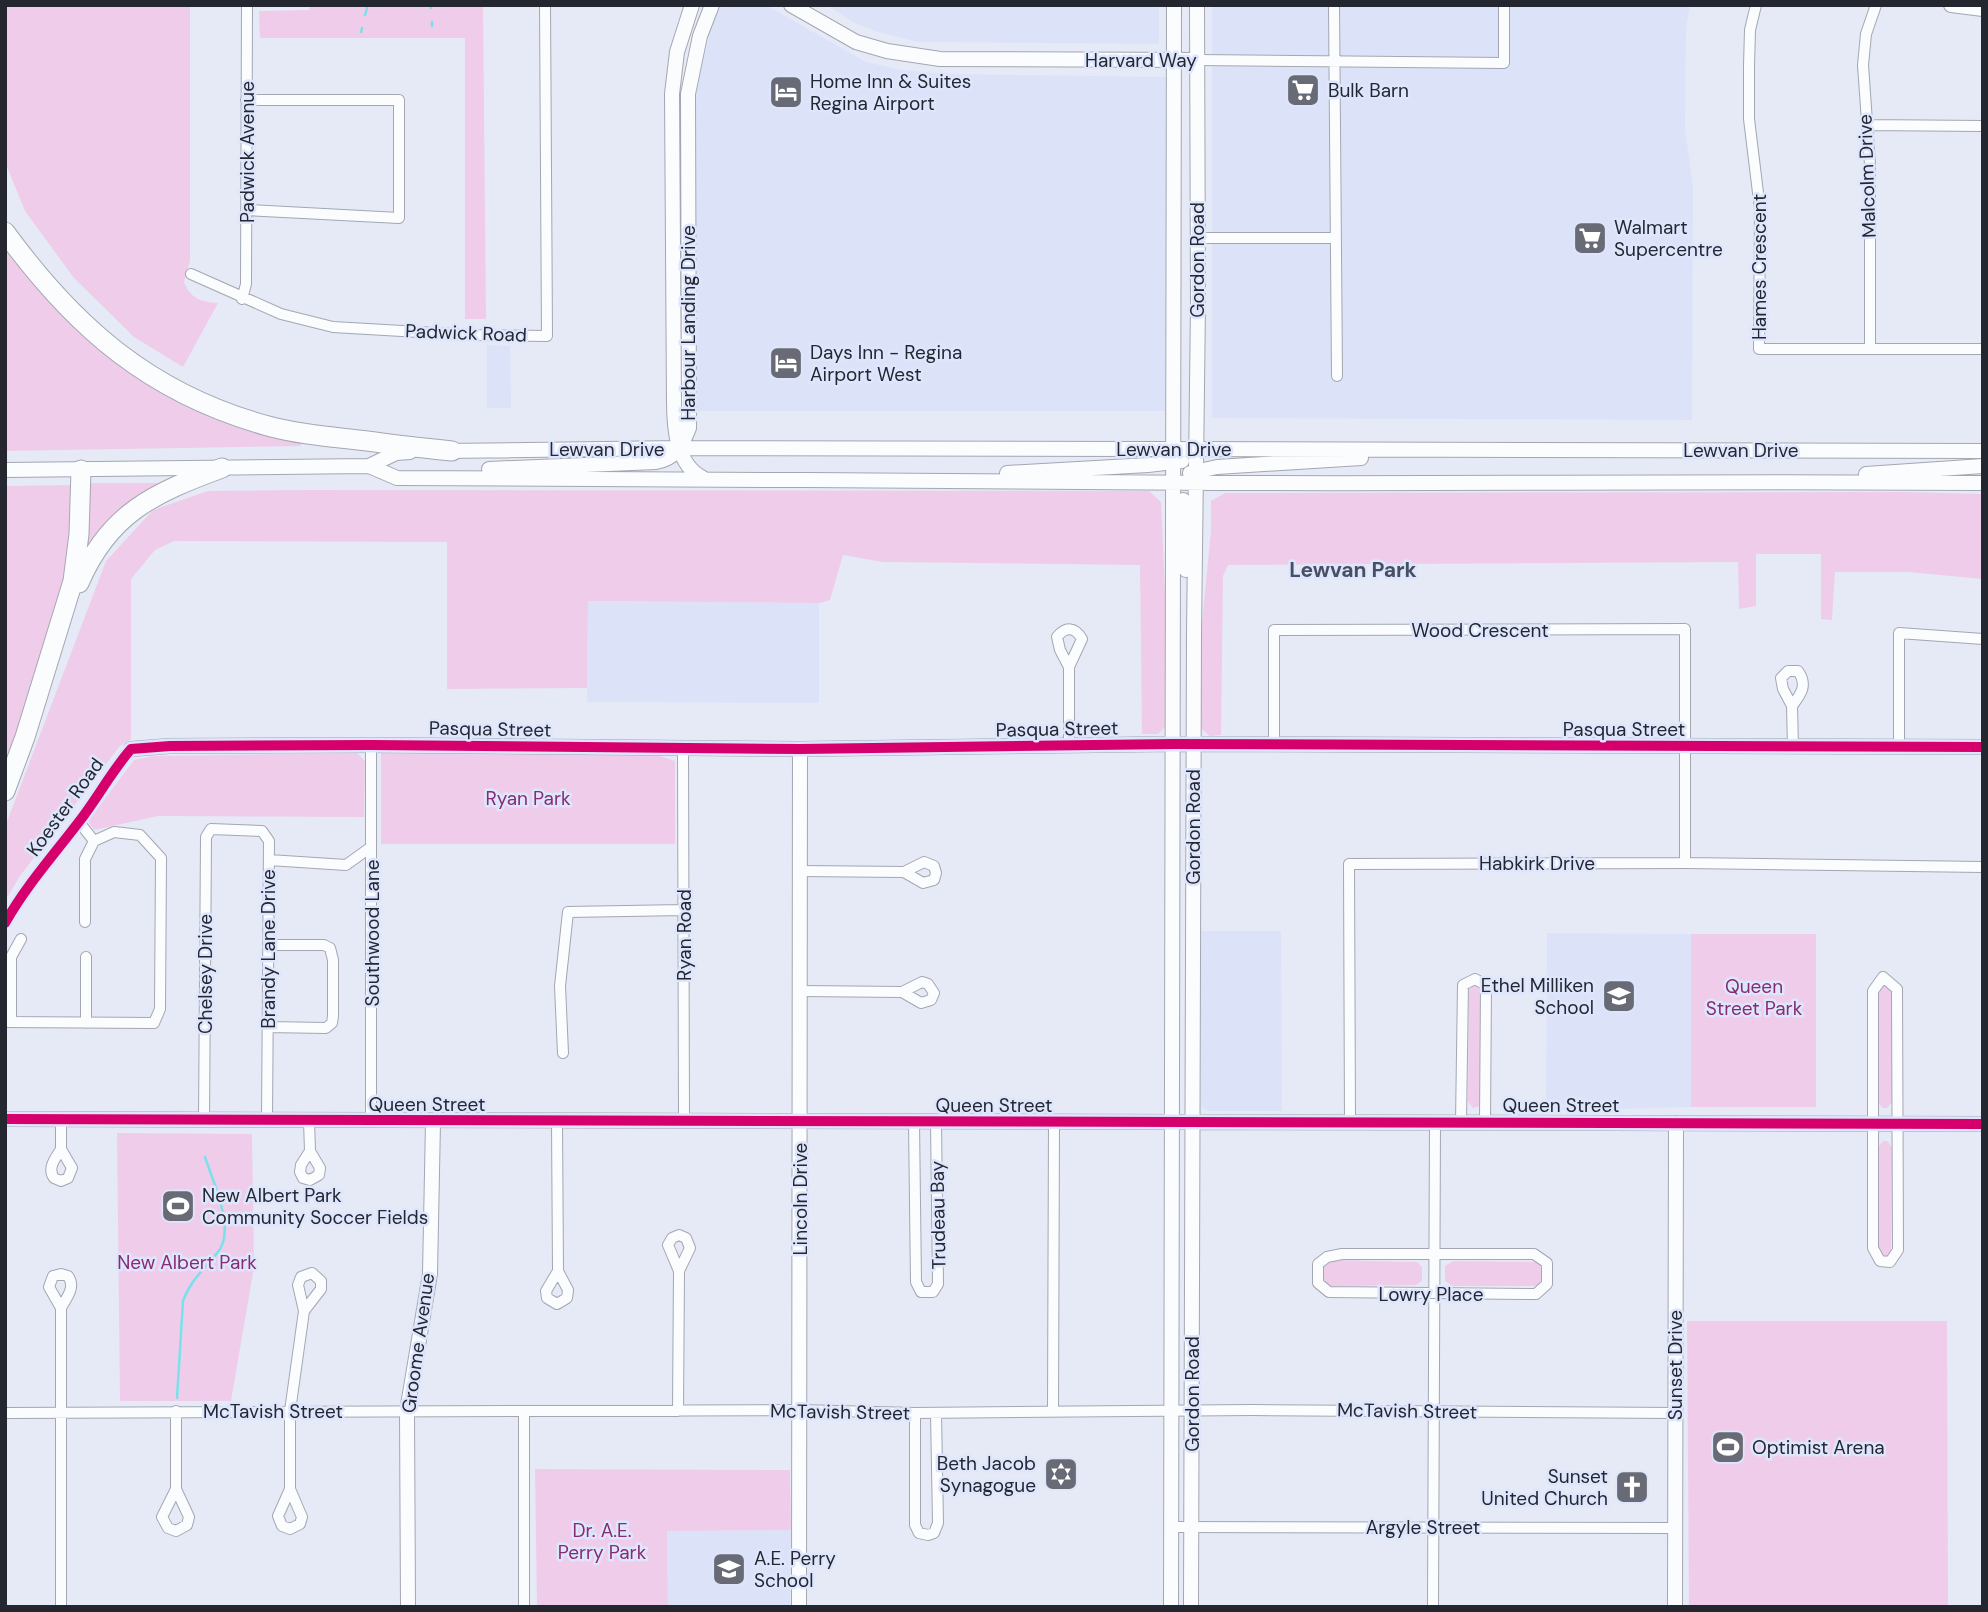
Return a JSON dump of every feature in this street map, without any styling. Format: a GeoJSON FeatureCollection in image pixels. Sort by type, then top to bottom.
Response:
{"type":"FeatureCollection","features":[{"type":"Feature","properties":{"kind":"highway"},"geometry":{"type":"LineString","coordinates":[[5,232],[49,288],[95,335],[148,374],[190,397],[237,417],[298,433],[452,451]]}},
{"type":"Feature","properties":{"kind":"highway"},"geometry":{"type":"LineString","coordinates":[[37,692],[80,581],[94,552],[108,533],[130,512],[160,494],[222,468]]}},
{"type":"Feature","properties":{"kind":"highway"},"geometry":{"type":"LineString","coordinates":[[5,791],[25,737],[73,581],[79,534],[81,470]]}},
{"type":"Feature","properties":{"kind":"main road","name":"Harbour Landing Drive"},"geometry":{"type":"LineString","coordinates":[[681,448],[674,429],[672,107],[677,52],[692,5]]}},
{"type":"Feature","properties":{"kind":"main road","name":"Harbour Landing Drive"},"geometry":{"type":"LineString","coordinates":[[681,448],[688,428],[688,94],[700,36],[712,5]]}},
{"type":"Feature","properties":{"kind":"main road","name":"Harvard Way"},"geometry":{"type":"LineString","coordinates":[[791,5],[856,43],[912,55],[950,59],[1197,60]]}},
{"type":"Feature","properties":{"kind":"main road","name":"Gordon Road"},"geometry":{"type":"LineString","coordinates":[[1174,5],[1176,458],[1186,479],[1194,633],[1191,1607]]}},
{"type":"Feature","properties":{"kind":"main road","name":"Gordon Road"},"geometry":{"type":"LineString","coordinates":[[1171,1607],[1173,744],[1186,479],[1196,449],[1197,5]]}},
{"type":"Feature","properties":{"kind":"main road"},"geometry":{"type":"LineString","coordinates":[[1951,5],[1983,9]]}},
{"type":"Feature","properties":{"kind":"main road"},"geometry":{"type":"LineString","coordinates":[[688,407],[694,436],[704,443],[786,449]]}},
{"type":"Feature","properties":{"kind":"main road","name":"Lewvan Drive"},"geometry":{"type":"LineString","coordinates":[[369,466],[396,453],[681,448],[1176,458]]}},
{"type":"Feature","properties":{"kind":"main road"},"geometry":{"type":"LineString","coordinates":[[397,478],[462,471],[656,462],[667,460],[681,448],[684,459],[694,473],[704,478]]}},
{"type":"Feature","properties":{"kind":"main road","name":"Lewvan Drive"},"geometry":{"type":"LineString","coordinates":[[1196,449],[1983,451]]}},
{"type":"Feature","properties":{"kind":"main road"},"geometry":{"type":"LineString","coordinates":[[862,482],[1194,457],[1196,449]]}},
{"type":"Feature","properties":{"kind":"main road"},"geometry":{"type":"LineString","coordinates":[[1186,479],[1217,467],[1492,450]]}},
{"type":"Feature","properties":{"kind":"main road","name":"Lewvan Drive"},"geometry":{"type":"LineString","coordinates":[[5,470],[369,466],[397,478],[704,478],[862,482],[1186,479],[1983,484]]}},
{"type":"Feature","properties":{"kind":"main road"},"geometry":{"type":"LineString","coordinates":[[1753,484],[1983,466]]}},
{"type":"Feature","properties":{"kind":"main road","name":"Pasqua Street"},"geometry":{"type":"LineString","coordinates":[[131,749],[170,746],[371,745],[800,748],[1173,744],[1983,747]]}},
{"type":"Feature","properties":{"kind":"main road","name":"Lincoln Drive"},"geometry":{"type":"LineString","coordinates":[[799,1607],[800,748]]}},
{"type":"Feature","properties":{"kind":"main road","name":"Queen Street"},"geometry":{"type":"LineString","coordinates":[[5,1119],[1983,1124]]}},
{"type":"Feature","properties":{"kind":"main road","name":"Groome Avenue"},"geometry":{"type":"LineString","coordinates":[[408,1607],[407,1411],[430,1274],[433,1122]]}},
{"type":"Feature","properties":{"kind":"main road","name":"Sunset Drive"},"geometry":{"type":"LineString","coordinates":[[1675,1607],[1676,1123]]}},
{"type":"Feature","properties":{"kind":"street","name":"Padwick Avenue"},"geometry":{"type":"LineString","coordinates":[[242,299],[246,284],[247,5]]}},
{"type":"Feature","properties":{"kind":"street","name":"Padwick Road"},"geometry":{"type":"LineString","coordinates":[[191,274],[242,299],[281,314],[333,327],[547,336],[545,5]]}},
{"type":"Feature","properties":{"kind":"street"},"geometry":{"type":"LineString","coordinates":[[1335,5],[1336,376]]}},
{"type":"Feature","properties":{"kind":"street","name":"Harvard Way"},"geometry":{"type":"LineString","coordinates":[[1197,60],[1504,62],[1504,5]]}},
{"type":"Feature","properties":{"kind":"street","name":"Hames Crescent"},"geometry":{"type":"LineString","coordinates":[[1756,5],[1750,30],[1749,119],[1760,209],[1759,349],[1983,349]]}},
{"type":"Feature","properties":{"kind":"street","name":"Malcolm Drive"},"geometry":{"type":"LineString","coordinates":[[1870,349],[1870,165],[1864,55],[1866,34],[1876,5]]}},
{"type":"Feature","properties":{"kind":"street"},"geometry":{"type":"LineString","coordinates":[[246,100],[399,100],[399,218],[247,210]]}},
{"type":"Feature","properties":{"kind":"street"},"geometry":{"type":"LineString","coordinates":[[1866,125],[1983,126]]}},
{"type":"Feature","properties":{"kind":"street"},"geometry":{"type":"LineString","coordinates":[[1197,238],[1336,239]]}},
{"type":"Feature","properties":{"kind":"street","name":"Wood Crescent"},"geometry":{"type":"LineString","coordinates":[[1274,746],[1274,630],[1657,629],[1685,629],[1685,746]]}},
{"type":"Feature","properties":{"kind":"street"},"geometry":{"type":"LineString","coordinates":[[1899,747],[1899,634],[1983,639]]}},
{"type":"Feature","properties":{"kind":"street"},"geometry":{"type":"LineString","coordinates":[[1069,667],[1069,746]]}},
{"type":"Feature","properties":{"kind":"street"},"geometry":{"type":"LineString","coordinates":[[1792,706],[1793,747]]}},
{"type":"Feature","properties":{"kind":"street","name":"Southwood Lane"},"geometry":{"type":"LineString","coordinates":[[371,745],[371,1121]]}},
{"type":"Feature","properties":{"kind":"street"},"geometry":{"type":"LineString","coordinates":[[1685,746],[1685,863]]}},
{"type":"Feature","properties":{"kind":"street","name":"Ryan Road"},"geometry":{"type":"LineString","coordinates":[[683,748],[684,1121]]}},
{"type":"Feature","properties":{"kind":"street","name":"Koester Road"},"geometry":{"type":"LineString","coordinates":[[5,923],[22,892],[79,822],[116,766],[131,749]]}},
{"type":"Feature","properties":{"kind":"street"},"geometry":{"type":"LineString","coordinates":[[79,822],[93,841]]}},
{"type":"Feature","properties":{"kind":"street","name":"Brandy Lane Drive"},"geometry":{"type":"LineString","coordinates":[[211,830],[262,831],[269,841],[267,1121]]}},
{"type":"Feature","properties":{"kind":"street","name":"Chelsey Drive"},"geometry":{"type":"LineString","coordinates":[[204,1121],[206,837],[211,830]]}},
{"type":"Feature","properties":{"kind":"street"},"geometry":{"type":"LineString","coordinates":[[21,939],[11,957],[8,1022],[154,1023],[160,1009],[161,858],[140,835],[114,832],[93,841],[85,859],[85,922]]}},
{"type":"Feature","properties":{"kind":"street"},"geometry":{"type":"LineString","coordinates":[[269,860],[346,865],[371,847]]}},
{"type":"Feature","properties":{"kind":"street","name":"Habkirk Drive"},"geometry":{"type":"LineString","coordinates":[[1350,1122],[1349,863],[1685,863],[1983,867]]}},
{"type":"Feature","properties":{"kind":"street"},"geometry":{"type":"LineString","coordinates":[[800,871],[904,872]]}},
{"type":"Feature","properties":{"kind":"street"},"geometry":{"type":"LineString","coordinates":[[563,1053],[560,986],[568,912],[684,909]]}},
{"type":"Feature","properties":{"kind":"street"},"geometry":{"type":"LineString","coordinates":[[267,1027],[326,1028],[332,1023],[333,1016],[333,960],[330,948],[324,945],[268,945]]}},
{"type":"Feature","properties":{"kind":"street"},"geometry":{"type":"LineString","coordinates":[[86,957],[86,1023]]}},
{"type":"Feature","properties":{"kind":"street"},"geometry":{"type":"LineString","coordinates":[[1883,977],[1897,989],[1898,1251],[1890,1262],[1880,1261],[1873,1248],[1873,1124],[1873,991],[1883,977]]}},
{"type":"Feature","properties":{"kind":"street"},"geometry":{"type":"LineString","coordinates":[[1461,1122],[1463,985],[1475,979],[1486,985],[1485,1122]]}},
{"type":"Feature","properties":{"kind":"street"},"geometry":{"type":"LineString","coordinates":[[800,991],[902,992]]}},
{"type":"Feature","properties":{"kind":"street"},"geometry":{"type":"LineString","coordinates":[[61,1119],[61,1149]]}},
{"type":"Feature","properties":{"kind":"street"},"geometry":{"type":"LineString","coordinates":[[309,1121],[310,1151]]}},
{"type":"Feature","properties":{"kind":"street"},"geometry":{"type":"LineString","coordinates":[[557,1122],[558,1270]]}},
{"type":"Feature","properties":{"kind":"street","name":"Trudeau Bay"},"geometry":{"type":"LineString","coordinates":[[914,1122],[916,1282],[920,1292],[933,1292],[939,1284],[936,1122]]}},
{"type":"Feature","properties":{"kind":"street"},"geometry":{"type":"LineString","coordinates":[[1053,1410],[1054,1123]]}},
{"type":"Feature","properties":{"kind":"street"},"geometry":{"type":"LineString","coordinates":[[1433,1607],[1435,1123]]}},
{"type":"Feature","properties":{"kind":"street","name":"Lowry Place"},"geometry":{"type":"LineString","coordinates":[[1342,1254],[1434,1255],[1534,1254],[1547,1263],[1547,1284],[1536,1294],[1434,1294],[1329,1292],[1318,1283],[1318,1264],[1327,1257],[1342,1254]]}},
{"type":"Feature","properties":{"kind":"street"},"geometry":{"type":"LineString","coordinates":[[678,1411],[679,1271]]}},
{"type":"Feature","properties":{"kind":"street"},"geometry":{"type":"LineString","coordinates":[[61,1308],[61,1607]]}},
{"type":"Feature","properties":{"kind":"street"},"geometry":{"type":"LineString","coordinates":[[290,1489],[290,1411],[304,1311]]}},
{"type":"Feature","properties":{"kind":"street","name":"McTavish Street"},"geometry":{"type":"LineString","coordinates":[[5,1413],[799,1410],[936,1413],[1193,1410],[1675,1413]]}},
{"type":"Feature","properties":{"kind":"street"},"geometry":{"type":"LineString","coordinates":[[176,1411],[176,1489]]}},
{"type":"Feature","properties":{"kind":"street"},"geometry":{"type":"LineString","coordinates":[[524,1411],[524,1607]]}},
{"type":"Feature","properties":{"kind":"street"},"geometry":{"type":"LineString","coordinates":[[915,1413],[915,1525],[919,1533],[928,1535],[934,1533],[938,1523],[936,1413]]}},
{"type":"Feature","properties":{"kind":"street","name":"Argyle Street"},"geometry":{"type":"LineString","coordinates":[[1172,1527],[1675,1528]]}},
{"type":"Feature","properties":{"kind":"shaded area"},"geometry":{"type":"Polygon","coordinates":[[[723,5],[766,5],[866,62],[902,70],[947,74],[1167,77],[1165,411],[696,411],[692,146],[697,88],[713,20],[723,5]]]}},
{"type":"Feature","properties":{"kind":"shaded area"},"geometry":{"type":"Polygon","coordinates":[[[826,5],[1159,5],[1159,44],[919,42],[855,23],[826,5]]]}},
{"type":"Feature","properties":{"kind":"shaded area"},"geometry":{"type":"Polygon","coordinates":[[[1212,5],[1690,5],[1686,28],[1685,129],[1693,186],[1692,420],[1212,418],[1212,5]]]}},
{"type":"Feature","properties":{"kind":"shaded area"},"geometry":{"type":"Polygon","coordinates":[[[487,345],[510,346],[511,408],[487,408],[487,345]]]}},
{"type":"Feature","properties":{"kind":"shaded area"},"geometry":{"type":"Polygon","coordinates":[[[588,601],[819,603],[819,703],[587,702],[588,601]]]}},
{"type":"Feature","properties":{"kind":"shaded area"},"geometry":{"type":"Polygon","coordinates":[[[1200,931],[1281,931],[1282,1111],[1208,1111],[1201,1107],[1200,931]]]}},
{"type":"Feature","properties":{"kind":"shaded area","name":"Ethel Milliken School"},"geometry":{"type":"Polygon","coordinates":[[[1547,933],[1691,934],[1691,1107],[1546,1111],[1547,933]]]}},
{"type":"Feature","properties":{"kind":"shaded area","name":"A.E. Perry School"},"geometry":{"type":"Polygon","coordinates":[[[791,1530],[790,1607],[668,1607],[667,1531],[791,1530]]]}},
{"type":"Feature","properties":{"kind":"green space"},"geometry":{"type":"Polygon","coordinates":[[[5,5],[190,5],[190,261],[184,282],[189,292],[197,298],[218,303],[183,367],[134,337],[74,278],[25,211],[5,162],[5,5]]]}},
{"type":"Feature","properties":{"kind":"green space"},"geometry":{"type":"Polygon","coordinates":[[[310,5],[483,5],[486,319],[465,319],[465,38],[260,38],[259,11],[309,10],[310,5]]]}},
{"type":"Feature","properties":{"kind":"green space"},"geometry":{"type":"Polygon","coordinates":[[[5,243],[62,315],[110,358],[301,438],[301,446],[5,451],[5,243]]]}},
{"type":"Feature","properties":{"kind":"green space"},"geometry":{"type":"Polygon","coordinates":[[[89,483],[159,483],[159,487],[135,499],[84,551],[89,483]]]}},
{"type":"Feature","properties":{"kind":"green space"},"geometry":{"type":"Polygon","coordinates":[[[72,485],[74,495],[65,580],[5,779],[5,486],[72,485]]]}},
{"type":"Feature","properties":{"kind":"green space"},"geometry":{"type":"Polygon","coordinates":[[[208,491],[1149,491],[1161,502],[1165,592],[1165,727],[1158,734],[1142,734],[1140,565],[883,562],[843,555],[830,600],[819,603],[588,601],[587,688],[447,689],[447,542],[174,541],[155,550],[131,579],[131,739],[120,746],[20,876],[5,901],[5,827],[106,561],[153,510],[208,491]]]}},
{"type":"Feature","properties":{"kind":"green space"},"geometry":{"type":"Polygon","coordinates":[[[1225,493],[1983,494],[1983,579],[1908,572],[1835,572],[1832,620],[1821,619],[1821,554],[1756,554],[1756,606],[1739,609],[1738,562],[1228,565],[1223,576],[1221,735],[1210,736],[1199,727],[1201,633],[1211,531],[1211,501],[1225,493]]]}},
{"type":"Feature","properties":{"kind":"green space","name":"Ryan Park"},"geometry":{"type":"Polygon","coordinates":[[[381,752],[648,752],[675,761],[675,844],[381,844],[381,752]]]}},
{"type":"Feature","properties":{"kind":"green space"},"geometry":{"type":"Polygon","coordinates":[[[357,753],[365,761],[364,817],[158,816],[94,830],[88,821],[134,760],[154,756],[357,753]]]}},
{"type":"Feature","properties":{"kind":"green space","name":"Queen Street Park"},"geometry":{"type":"Polygon","coordinates":[[[1691,934],[1816,934],[1816,1107],[1691,1107],[1691,934]]]}},
{"type":"Feature","properties":{"kind":"green space"},"geometry":{"type":"Polygon","coordinates":[[[1474,984],[1481,987],[1480,1106],[1473,1108],[1468,1102],[1469,990],[1474,984]]]}},
{"type":"Feature","properties":{"kind":"green space"},"geometry":{"type":"Polygon","coordinates":[[[1883,985],[1887,985],[1892,991],[1892,1102],[1887,1108],[1878,1103],[1878,991],[1883,985]]]}},
{"type":"Feature","properties":{"kind":"green space","name":"New Albert Park"},"geometry":{"type":"Polygon","coordinates":[[[117,1133],[252,1134],[254,1267],[231,1401],[120,1401],[117,1133]]]}},
{"type":"Feature","properties":{"kind":"green space"},"geometry":{"type":"Polygon","coordinates":[[[1883,1141],[1887,1141],[1892,1147],[1891,1253],[1886,1258],[1878,1254],[1878,1147],[1883,1141]]]}},
{"type":"Feature","properties":{"kind":"green space"},"geometry":{"type":"Polygon","coordinates":[[[1332,1260],[1417,1262],[1422,1267],[1422,1281],[1416,1285],[1332,1286],[1324,1281],[1324,1266],[1332,1260]]]}},
{"type":"Feature","properties":{"kind":"green space"},"geometry":{"type":"Polygon","coordinates":[[[1453,1261],[1537,1262],[1543,1267],[1542,1281],[1537,1286],[1453,1286],[1445,1281],[1445,1266],[1453,1261]]]}},
{"type":"Feature","properties":{"kind":"green space"},"geometry":{"type":"Polygon","coordinates":[[[1687,1321],[1947,1321],[1948,1607],[1689,1607],[1687,1321]]]}},
{"type":"Feature","properties":{"kind":"green space","name":"Dr. A.E. Perry Park"},"geometry":{"type":"Polygon","coordinates":[[[535,1469],[790,1470],[791,1530],[667,1531],[668,1607],[537,1607],[535,1469]]]}},
{"type":"Feature","properties":{"kind":"waterway"},"geometry":{"type":"LineString","coordinates":[[365,15],[368,5]]}},
{"type":"Feature","properties":{"kind":"waterway"},"geometry":{"type":"LineString","coordinates":[[361,32],[362,28]]}},
{"type":"Feature","properties":{"kind":"waterway"},"geometry":{"type":"LineString","coordinates":[[177,1398],[183,1301],[194,1281],[218,1252],[225,1231],[221,1206],[205,1157]]}},
{"type":"Feature","properties":{"kind":"cycle path"},"geometry":{"type":"LineString","coordinates":[[5,923],[30,884],[85,814],[131,749],[170,746],[371,745],[800,749],[1173,744],[1983,747]]}},
{"type":"Feature","properties":{"kind":"cycle path"},"geometry":{"type":"LineString","coordinates":[[5,1119],[1983,1124]]}},
{"type":"Feature","properties":{"kind":"place","name":"Bulk Barn"},"geometry":{"type":"Point","coordinates":[1303,90]}},
{"type":"Feature","properties":{"kind":"place","name":"Home Inn & Suites Regina Airport"},"geometry":{"type":"Point","coordinates":[786,92]}},
{"type":"Feature","properties":{"kind":"place","name":"Walmart Supercentre"},"geometry":{"type":"Point","coordinates":[1590,238]}},
{"type":"Feature","properties":{"kind":"place","name":"Days Inn - Regina Airport West"},"geometry":{"type":"Point","coordinates":[786,363]}},
{"type":"Feature","properties":{"kind":"place","name":"Ethel Milliken School"},"geometry":{"type":"Point","coordinates":[1619,996]}},
{"type":"Feature","properties":{"kind":"place","name":"New Albert Park Community Soccer Fields"},"geometry":{"type":"Point","coordinates":[178,1206]}},
{"type":"Feature","properties":{"kind":"place","name":"Optimist Arena"},"geometry":{"type":"Point","coordinates":[1728,1447]}},
{"type":"Feature","properties":{"kind":"place","name":"Beth Jacob Synagogue"},"geometry":{"type":"Point","coordinates":[1061,1474]}},
{"type":"Feature","properties":{"kind":"place","name":"Sunset United Church"},"geometry":{"type":"Point","coordinates":[1632,1487]}},
{"type":"Feature","properties":{"kind":"place","name":"A.E. Perry School"},"geometry":{"type":"Point","coordinates":[729,1569]}},
{"type":"Feature","properties":{"kind":"district","name":"Lewvan Park"},"geometry":{"type":"Point","coordinates":[1353,570]}}]}
